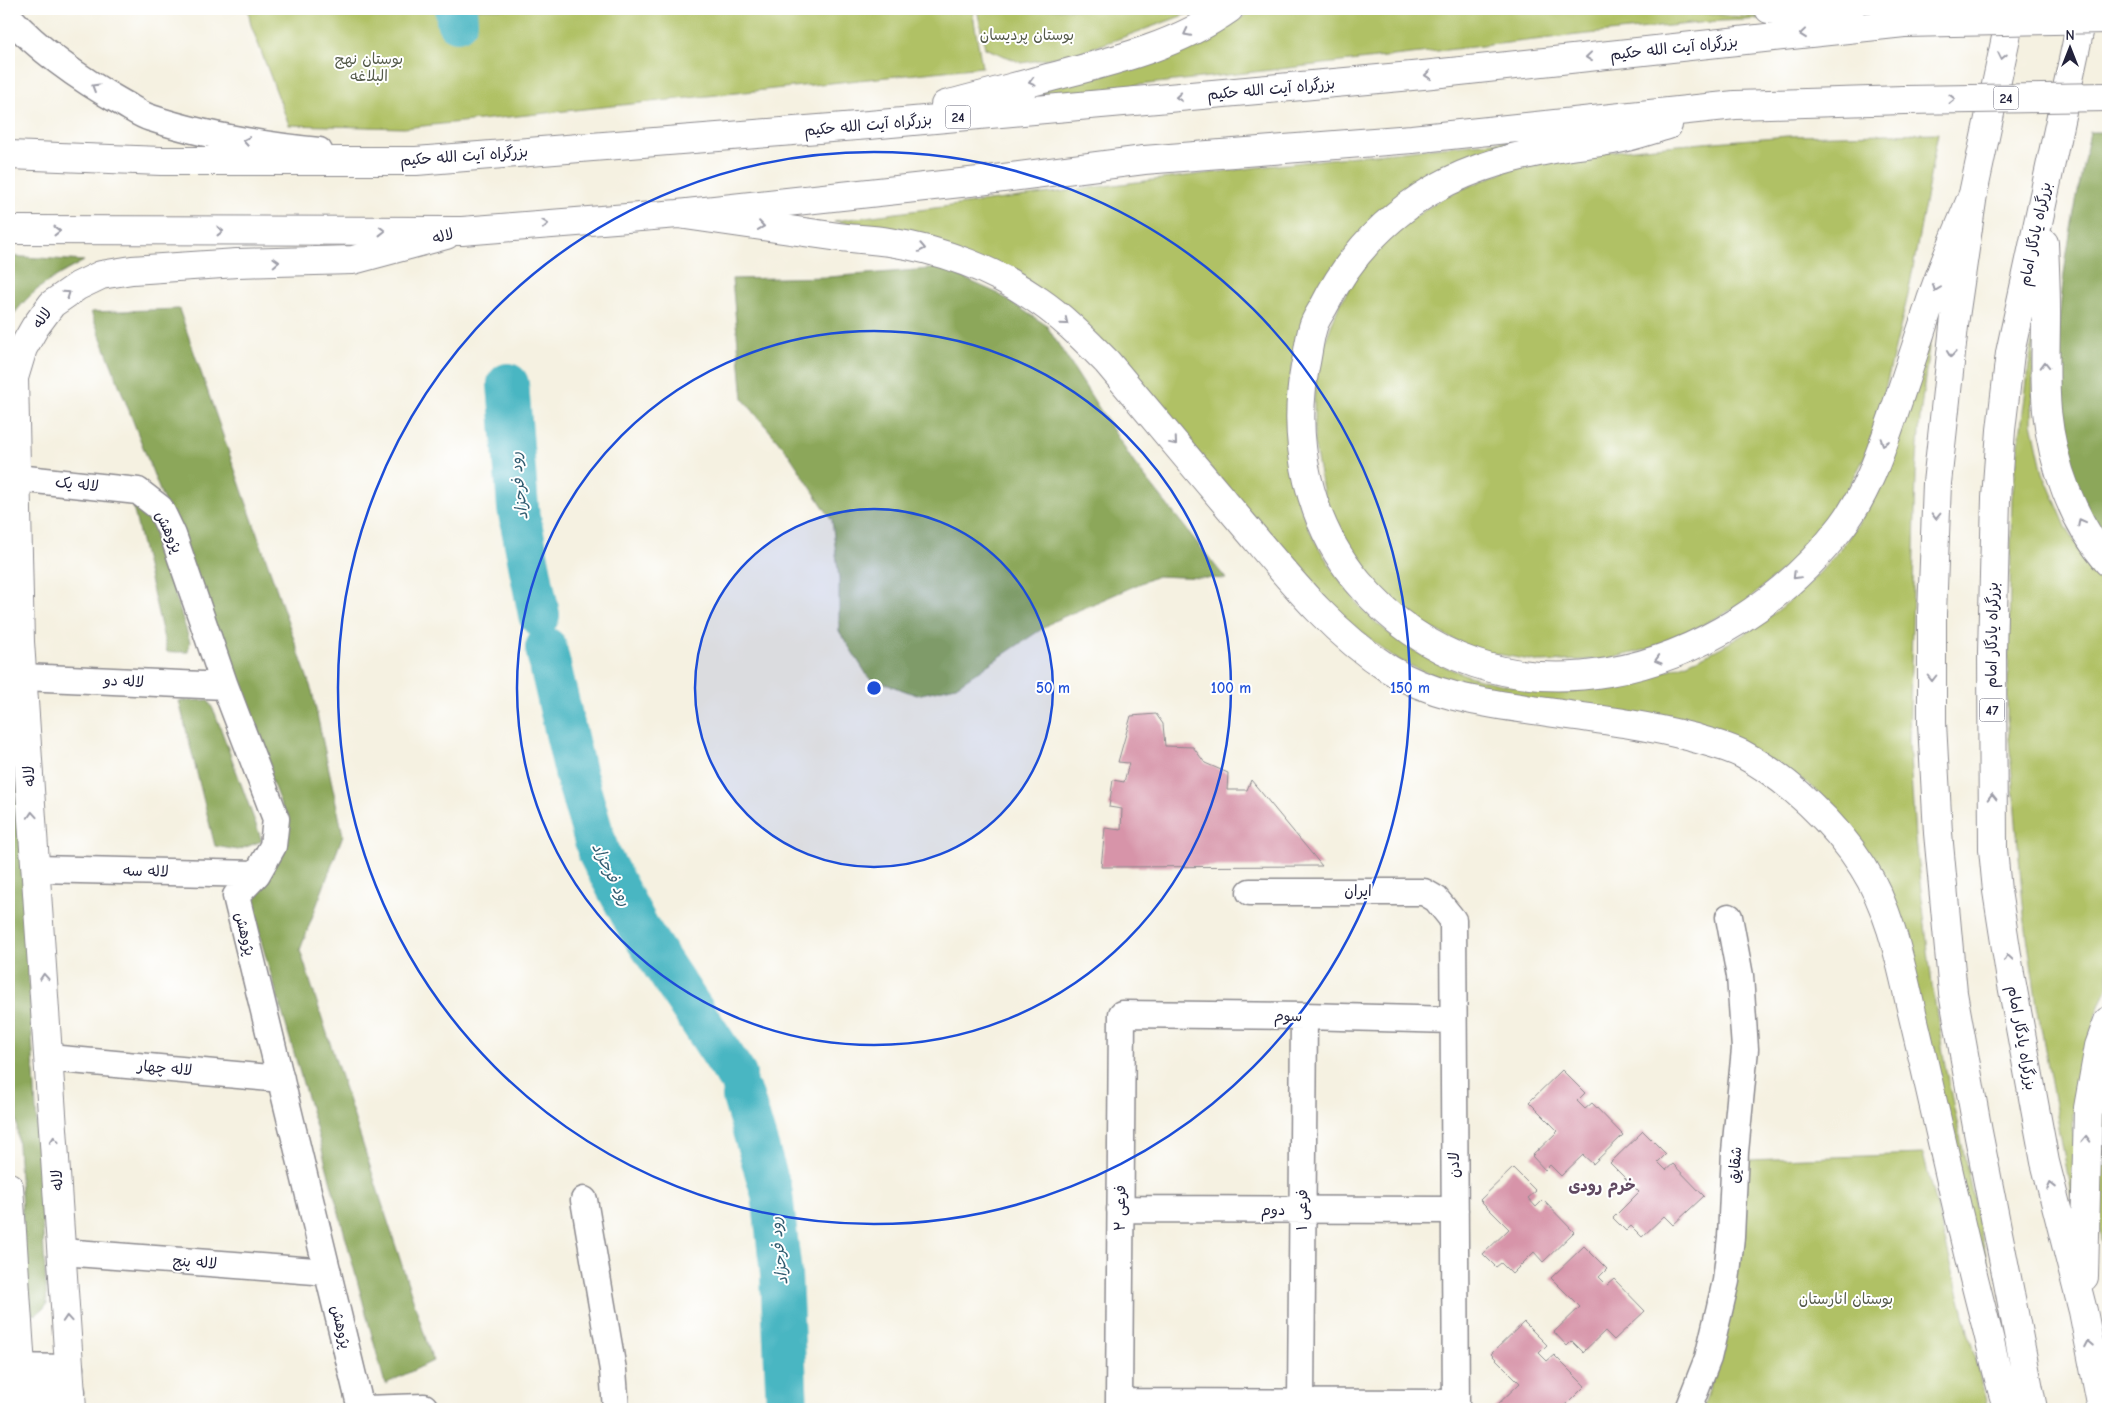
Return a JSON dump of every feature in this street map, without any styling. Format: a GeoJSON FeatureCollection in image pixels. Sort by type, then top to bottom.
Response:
{"type":"FeatureCollection","features":[{"type":"Feature","properties":{"kind":"main road"},"geometry":{"type":"LineString","coordinates":[[869,125],[1120,60],[1169,42],[1210,21],[1228,9]]}},
{"type":"Feature","properties":{"kind":"main road"},"geometry":{"type":"LineString","coordinates":[[1769,9],[1904,23]]}},
{"type":"Feature","properties":{"kind":"main road"},"geometry":{"type":"LineString","coordinates":[[2012,9],[1973,194],[1955,317],[1937,483],[1932,614],[1932,722],[1938,833],[1953,993],[1978,1132],[2033,1409]]}},
{"type":"Feature","properties":{"kind":"main road","name":"بزرگراه یادگار امام"},"geometry":{"type":"LineString","coordinates":[[2084,9],[2010,352],[2000,430],[1993,595],[1993,849],[1997,891],[2010,974],[2046,1162],[2083,1311],[2102,1409]]}},
{"type":"Feature","properties":{"kind":"main road","name":"24"},"geometry":{"type":"LineString","coordinates":[[1904,23],[2108,19]]}},
{"type":"Feature","properties":{"kind":"main road","name":"بزرگراه آیت الله حکیم"},"geometry":{"type":"LineString","coordinates":[[9,155],[161,161],[416,161],[869,125],[1423,75],[1904,23]]}},
{"type":"Feature","properties":{"kind":"main road","name":"24"},"geometry":{"type":"LineString","coordinates":[[9,230],[462,231],[678,214],[978,181],[1144,160],[1412,139],[1735,106],[2108,96]]}},
{"type":"Feature","properties":{"kind":"main road"},"geometry":{"type":"LineString","coordinates":[[1735,106],[1615,140],[1516,156],[1472,171],[1434,190],[1394,216],[1357,252],[1337,280],[1313,327],[1302,383],[1300,421],[1304,462],[1313,502],[1324,531],[1343,564],[1375,602],[1415,634],[1458,657],[1501,671],[1542,676],[1592,676],[1670,656],[1714,636],[1754,612],[1789,582],[1821,550],[1844,523],[1866,486],[1881,452],[1933,295],[1973,194]]}},
{"type":"Feature","properties":{"kind":"main road"},"geometry":{"type":"LineString","coordinates":[[2043,199],[2046,312],[2045,367],[2047,412],[2052,443],[2062,478],[2078,518],[2095,547],[2108,562]]}},
{"type":"Feature","properties":{"kind":"main road"},"geometry":{"type":"LineString","coordinates":[[678,214],[845,238],[887,242],[931,250],[971,264],[1039,301],[1074,328],[1106,362],[1306,598],[1344,635],[1390,670],[1442,693],[1484,703],[1632,724],[1672,732],[1714,744],[1741,754],[1803,798],[1827,820],[1848,844],[1866,871],[1886,912],[1904,980],[1975,1281],[2008,1409]]}},
{"type":"Feature","properties":{"kind":"main road","name":"لاله"},"geometry":{"type":"LineString","coordinates":[[71,1390],[20,642],[14,378],[23,348],[35,327],[52,304],[78,286],[101,275],[132,270],[238,263],[353,260],[462,231]]}},
{"type":"Feature","properties":{"kind":"main road"},"geometry":{"type":"LineString","coordinates":[[2083,1311],[2088,1108],[2099,1046],[2108,1021]]}},
{"type":"Feature","properties":{"kind":"main road"},"geometry":{"type":"LineString","coordinates":[[9,1187],[16,1386]]}},
{"type":"Feature","properties":{"kind":"street"},"geometry":{"type":"LineString","coordinates":[[9,18],[22,31],[91,85],[149,118],[218,136],[286,148],[416,161]]}},
{"type":"Feature","properties":{"kind":"street","name":"لاله یک"},"geometry":{"type":"LineString","coordinates":[[17,478],[138,490]]}},
{"type":"Feature","properties":{"kind":"street","name":"پژوهش"},"geometry":{"type":"LineString","coordinates":[[138,490],[160,508],[174,535],[225,686],[276,818],[273,846],[256,874],[236,896],[361,1409]]}},
{"type":"Feature","properties":{"kind":"street","name":"لاله دو"},"geometry":{"type":"LineString","coordinates":[[23,676],[225,686]]}},
{"type":"Feature","properties":{"kind":"street","name":"لاله سه"},"geometry":{"type":"LineString","coordinates":[[36,869],[256,874]]}},
{"type":"Feature","properties":{"kind":"street","name":"ایران"},"geometry":{"type":"LineString","coordinates":[[1250,892],[1424,892],[1436,899],[1453,920]]}},
{"type":"Feature","properties":{"kind":"street","name":"شقایق"},"geometry":{"type":"LineString","coordinates":[[1688,1409],[1708,1358],[1726,1281],[1731,1237],[1735,1152],[1746,1049],[1740,976],[1729,917]]}},
{"type":"Feature","properties":{"kind":"street","name":"لادن"},"geometry":{"type":"LineString","coordinates":[[1453,920],[1456,1406]]}},
{"type":"Feature","properties":{"kind":"street","name":"سوم"},"geometry":{"type":"LineString","coordinates":[[1122,1014],[1454,1020]]}},
{"type":"Feature","properties":{"kind":"street","name":"فرعی ۲"},"geometry":{"type":"LineString","coordinates":[[1122,1014],[1118,1402],[1300,1404]]}},
{"type":"Feature","properties":{"kind":"street","name":"فرعی ۱"},"geometry":{"type":"LineString","coordinates":[[1300,1404],[1304,1016]]}},
{"type":"Feature","properties":{"kind":"street","name":"لاله چهار"},"geometry":{"type":"LineString","coordinates":[[49,1058],[281,1079]]}},
{"type":"Feature","properties":{"kind":"street"},"geometry":{"type":"LineString","coordinates":[[584,1200],[612,1370],[616,1409]]}},
{"type":"Feature","properties":{"kind":"street","name":"دوم"},"geometry":{"type":"LineString","coordinates":[[1120,1209],[1455,1210]]}},
{"type":"Feature","properties":{"kind":"street","name":"لاله پنج"},"geometry":{"type":"LineString","coordinates":[[62,1252],[328,1272]]}},
{"type":"Feature","properties":{"kind":"street"},"geometry":{"type":"LineString","coordinates":[[16,1386],[71,1390]]}},
{"type":"Feature","properties":{"kind":"street"},"geometry":{"type":"LineString","coordinates":[[1300,1404],[1456,1406]]}},
{"type":"Feature","properties":{"kind":"street"},"geometry":{"type":"LineString","coordinates":[[365,1409],[424,1407]]}},
{"type":"Feature","properties":{"kind":"green space","name":"بوستان نهج البلاغه"},"geometry":{"type":"Polygon","coordinates":[[[248,9],[972,9],[982,67],[404,128],[289,125],[251,25],[248,9]]]}},
{"type":"Feature","properties":{"kind":"green space","name":"بوستان پردیسان"},"geometry":{"type":"Polygon","coordinates":[[[977,9],[1201,9],[1079,53],[1022,63],[985,48],[977,9]]]}},
{"type":"Feature","properties":{"kind":"green space"},"geometry":{"type":"Polygon","coordinates":[[[1253,9],[1673,9],[1730,16],[1788,18],[1720,21],[1578,35],[1069,93],[1016,97],[1194,45],[1238,20],[1253,9]]]}},
{"type":"Feature","properties":{"kind":"green space"},"geometry":{"type":"Polygon","coordinates":[[[2090,132],[2108,132],[2108,542],[2082,497],[2067,448],[2059,396],[2058,342],[2062,288],[2070,233],[2090,132]]]}},
{"type":"Feature","properties":{"kind":"green space"},"geometry":{"type":"Polygon","coordinates":[[[1938,133],[1908,295],[1872,443],[1842,500],[1810,545],[1745,603],[1661,646],[1609,659],[1541,662],[1475,650],[1413,619],[1355,562],[1325,500],[1314,443],[1314,393],[1320,355],[1338,308],[1358,272],[1381,246],[1412,219],[1444,197],[1505,171],[1579,155],[1787,136],[1938,133]]]}},
{"type":"Feature","properties":{"kind":"green space"},"geometry":{"type":"Polygon","coordinates":[[[1513,140],[1459,163],[1298,337],[1287,405],[1287,436],[1290,467],[1297,496],[1308,526],[1324,555],[1367,614],[1422,655],[1483,680],[1547,689],[1611,685],[1675,668],[1735,639],[1789,601],[1840,549],[1860,520],[1875,492],[1930,339],[1920,417],[1916,475],[1909,741],[1915,839],[1932,985],[1946,1071],[2019,1409],[1862,844],[1834,808],[1806,782],[1776,762],[1454,682],[1422,671],[1394,658],[1332,608],[1097,336],[891,231],[834,221],[1258,167],[1513,140]]]}},
{"type":"Feature","properties":{"kind":"green space"},"geometry":{"type":"Polygon","coordinates":[[[9,256],[84,261],[42,286],[25,301],[9,321],[9,256]]]}},
{"type":"Feature","properties":{"kind":"green space"},"geometry":{"type":"Polygon","coordinates":[[[941,268],[997,293],[1046,325],[1134,463],[1226,579],[1157,576],[1054,621],[956,686],[917,695],[869,678],[839,631],[839,579],[832,520],[788,453],[743,399],[732,279],[829,277],[941,268]]]}},
{"type":"Feature","properties":{"kind":"green space"},"geometry":{"type":"Polygon","coordinates":[[[179,309],[312,691],[343,835],[300,950],[433,1361],[385,1384],[317,1131],[250,903],[284,851],[286,818],[91,312],[179,309]]]}},
{"type":"Feature","properties":{"kind":"green space"},"geometry":{"type":"Polygon","coordinates":[[[2034,326],[2032,423],[2043,473],[2067,529],[2084,555],[2108,583],[2108,986],[2093,1024],[2080,1072],[2073,1114],[2076,1221],[2037,1005],[2024,915],[2007,717],[2012,498],[2034,326]]]}},
{"type":"Feature","properties":{"kind":"green space"},"geometry":{"type":"Polygon","coordinates":[[[133,507],[150,514],[190,642],[188,652],[167,652],[133,507]]]}},
{"type":"Feature","properties":{"kind":"green space"},"geometry":{"type":"Polygon","coordinates":[[[9,627],[47,1305],[36,1315],[28,1312],[9,995],[9,627]]]}},
{"type":"Feature","properties":{"kind":"green space"},"geometry":{"type":"Polygon","coordinates":[[[208,700],[215,713],[262,841],[238,850],[215,846],[179,701],[208,700]]]}},
{"type":"Feature","properties":{"kind":"green space"},"geometry":{"type":"Polygon","coordinates":[[[2108,1052],[2108,1271],[2096,1204],[2102,1083],[2108,1052]]]}},
{"type":"Feature","properties":{"kind":"green space","name":"بوستان انارستان"},"geometry":{"type":"Polygon","coordinates":[[[1923,1154],[1988,1409],[1703,1409],[1724,1340],[1747,1160],[1923,1154]]]}},
{"type":"Feature","properties":{"kind":"water"},"geometry":{"type":"Polygon","coordinates":[[[438,9],[468,9],[469,12],[439,19],[438,9]]]}},
{"type":"Feature","properties":{"kind":"building"},"geometry":{"type":"Polygon","coordinates":[[[1156,714],[1163,724],[1165,746],[1193,747],[1205,763],[1228,773],[1227,790],[1247,790],[1251,780],[1322,866],[1101,867],[1105,828],[1121,830],[1122,809],[1109,807],[1113,780],[1124,782],[1129,763],[1118,762],[1131,716],[1156,714]]]}},
{"type":"Feature","properties":{"kind":"building"},"geometry":{"type":"Polygon","coordinates":[[[1562,1070],[1585,1093],[1577,1101],[1585,1109],[1592,1103],[1623,1135],[1593,1164],[1583,1155],[1561,1176],[1550,1165],[1545,1170],[1532,1156],[1558,1131],[1529,1102],[1562,1070]]]}},
{"type":"Feature","properties":{"kind":"building"},"geometry":{"type":"Polygon","coordinates":[[[1643,1131],[1666,1154],[1658,1162],[1666,1170],[1673,1164],[1704,1196],[1673,1225],[1664,1216],[1642,1237],[1631,1226],[1626,1231],[1613,1218],[1639,1192],[1610,1163],[1643,1131]]]}},
{"type":"Feature","properties":{"kind":"building"},"geometry":{"type":"Polygon","coordinates":[[[1513,1168],[1536,1191],[1528,1198],[1536,1207],[1543,1200],[1574,1232],[1543,1262],[1534,1252],[1512,1274],[1501,1263],[1496,1267],[1483,1254],[1509,1229],[1480,1200],[1513,1168]]]}},
{"type":"Feature","properties":{"kind":"building"},"geometry":{"type":"Polygon","coordinates":[[[1584,1246],[1607,1269],[1599,1277],[1607,1285],[1614,1279],[1645,1311],[1614,1340],[1605,1331],[1583,1352],[1572,1341],[1567,1346],[1554,1332],[1580,1307],[1551,1278],[1584,1246]]]}},
{"type":"Feature","properties":{"kind":"building"},"geometry":{"type":"Polygon","coordinates":[[[1524,1322],[1547,1345],[1539,1353],[1547,1361],[1554,1355],[1585,1386],[1562,1409],[1548,1409],[1545,1407],[1543,1409],[1493,1409],[1520,1383],[1491,1354],[1524,1322]]]}},
{"type":"Feature","properties":{"kind":"waterway","name":"رود فرحزاد"},"geometry":{"type":"LineString","coordinates":[[456,9],[457,21]]}},
{"type":"Feature","properties":{"kind":"waterway","name":"رود فرحزاد"},"geometry":{"type":"LineString","coordinates":[[508,384],[518,508],[539,615]]}},
{"type":"Feature","properties":{"kind":"waterway","name":"رود فرحزاد"},"geometry":{"type":"LineString","coordinates":[[546,648],[576,776],[599,854],[638,927],[736,1075]]}},
{"type":"Feature","properties":{"kind":"waterway","name":"رود فرحزاد"},"geometry":{"type":"LineString","coordinates":[[743,1097],[772,1194],[781,1274],[787,1409]]}},
{"type":"Feature","properties":{"kind":"district","name":"خرم رودی"},"geometry":{"type":"Point","coordinates":[1602,1185]}}]}
